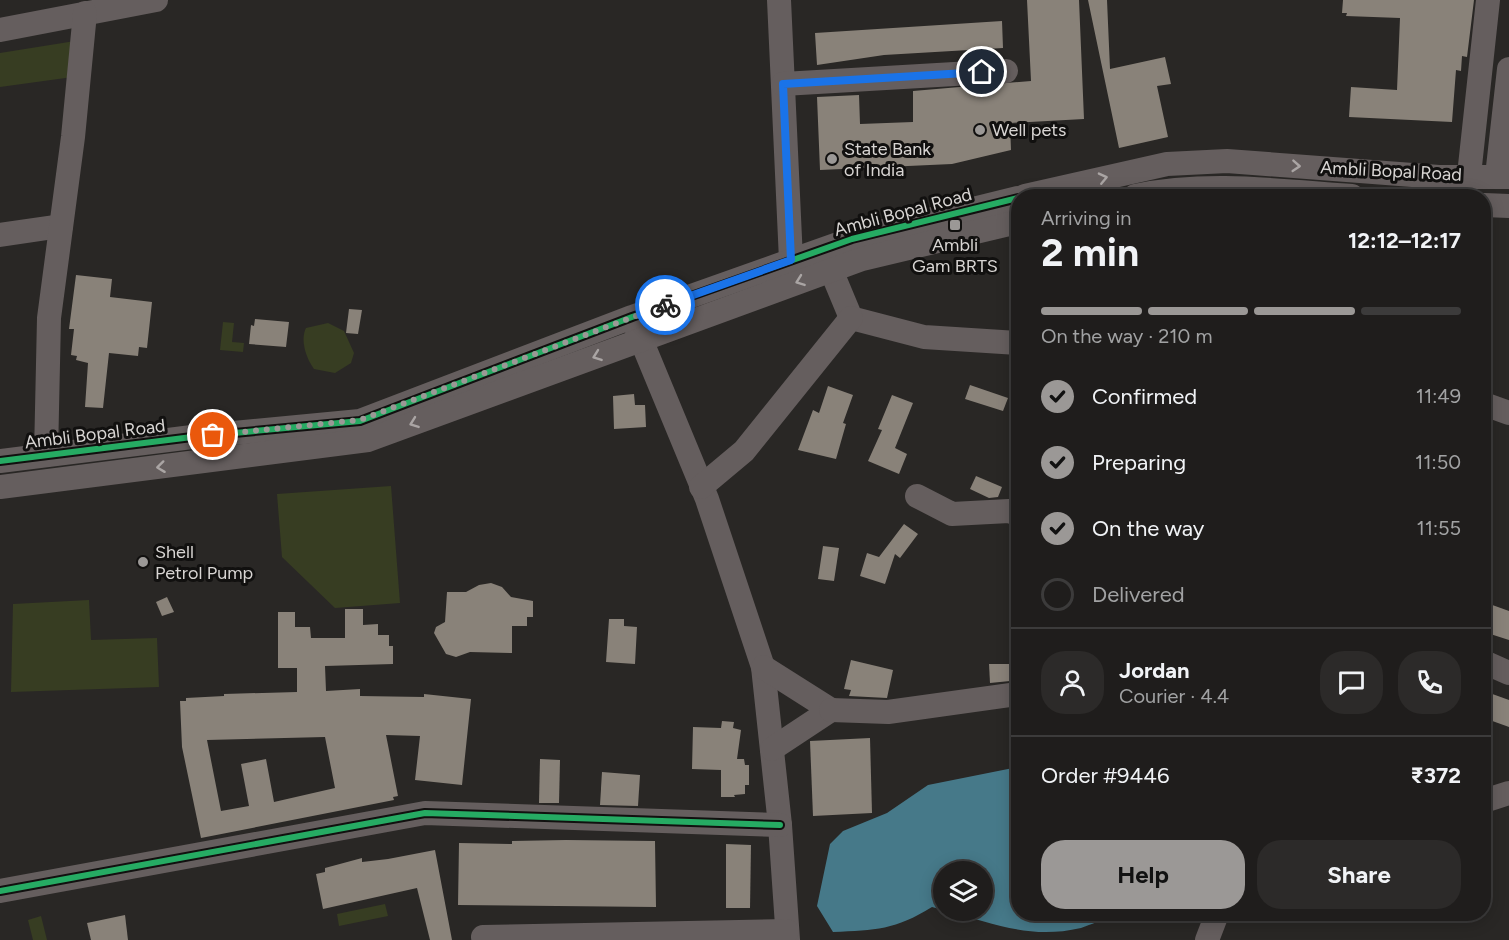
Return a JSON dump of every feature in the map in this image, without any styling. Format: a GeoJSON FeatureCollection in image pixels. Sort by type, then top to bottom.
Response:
{"type":"FeatureCollection","features":[{"type":"Feature","properties":{"kind":"street"},"geometry":{"type":"LineString","coordinates":[[0,30],[156,0]]}},
{"type":"Feature","properties":{"kind":"street"},"geometry":{"type":"LineString","coordinates":[[779,0],[791,260]]}},
{"type":"Feature","properties":{"kind":"street"},"geometry":{"type":"LineString","coordinates":[[1469,175],[1488,0]]}},
{"type":"Feature","properties":{"kind":"street"},"geometry":{"type":"LineString","coordinates":[[46,455],[49,318],[85,14]]}},
{"type":"Feature","properties":{"kind":"street"},"geometry":{"type":"LineString","coordinates":[[1503,177],[1509,69]]}},
{"type":"Feature","properties":{"kind":"street"},"geometry":{"type":"LineString","coordinates":[[783,84],[1006,71]]}},
{"type":"Feature","properties":{"kind":"street","name":"Ambli Bopal Road"},"geometry":{"type":"LineString","coordinates":[[1056,189],[1167,164],[1227,161],[1439,177],[1469,175],[1503,177]]}},
{"type":"Feature","properties":{"kind":"street","name":"Ambli Bopal Road"},"geometry":{"type":"LineString","coordinates":[[1188,189],[1229,187],[1256,189]]}},
{"type":"Feature","properties":{"kind":"street","name":"Ambli Bopal Road"},"geometry":{"type":"LineString","coordinates":[[0,488],[368,440],[831,270],[857,249],[1011,200]]}},
{"type":"Feature","properties":{"kind":"street"},"geometry":{"type":"LineString","coordinates":[[1491,205],[1509,206]]}},
{"type":"Feature","properties":{"kind":"street","name":"Ambli Bopal Road"},"geometry":{"type":"LineString","coordinates":[[0,461],[360,420],[632,317],[791,260],[1011,223]]}},
{"type":"Feature","properties":{"kind":"street"},"geometry":{"type":"LineString","coordinates":[[0,235],[61,226]]}},
{"type":"Feature","properties":{"kind":"street"},"geometry":{"type":"LineString","coordinates":[[831,270],[851,318]]}},
{"type":"Feature","properties":{"kind":"street"},"geometry":{"type":"LineString","coordinates":[[483,937],[788,935],[780,825],[763,668],[701,487],[632,317]]}},
{"type":"Feature","properties":{"kind":"street"},"geometry":{"type":"LineString","coordinates":[[851,318],[924,337],[1011,342]]}},
{"type":"Feature","properties":{"kind":"street"},"geometry":{"type":"LineString","coordinates":[[701,487],[744,451],[851,318]]}},
{"type":"Feature","properties":{"kind":"street"},"geometry":{"type":"LineString","coordinates":[[1491,407],[1509,413]]}},
{"type":"Feature","properties":{"kind":"street"},"geometry":{"type":"LineString","coordinates":[[917,496],[952,514],[1011,512]]}},
{"type":"Feature","properties":{"kind":"street"},"geometry":{"type":"LineString","coordinates":[[1491,665],[1509,673]]}},
{"type":"Feature","properties":{"kind":"street"},"geometry":{"type":"LineString","coordinates":[[763,668],[831,710],[888,712],[1011,695]]}},
{"type":"Feature","properties":{"kind":"street"},"geometry":{"type":"LineString","coordinates":[[772,749],[831,710]]}},
{"type":"Feature","properties":{"kind":"street"},"geometry":{"type":"LineString","coordinates":[[1491,799],[1509,793]]}},
{"type":"Feature","properties":{"kind":"street"},"geometry":{"type":"LineString","coordinates":[[0,891],[425,813],[780,825]]}},
{"type":"Feature","properties":{"kind":"street"},"geometry":{"type":"LineString","coordinates":[[1207,940],[1214,921]]}},
{"type":"Feature","properties":{"kind":"green space"},"geometry":{"type":"Polygon","coordinates":[[[75,41],[80,76],[0,87],[0,53],[75,41]]]}},
{"type":"Feature","properties":{"kind":"green space"},"geometry":{"type":"Polygon","coordinates":[[[223,322],[234,323],[232,342],[244,343],[243,352],[220,350],[223,322]]]}},
{"type":"Feature","properties":{"kind":"green space"},"geometry":{"type":"Polygon","coordinates":[[[328,323],[344,331],[354,353],[351,363],[335,373],[314,369],[306,354],[304,343],[306,328],[328,323]]]}},
{"type":"Feature","properties":{"kind":"green space"},"geometry":{"type":"Polygon","coordinates":[[[391,486],[400,603],[335,608],[282,557],[277,494],[391,486]]]}},
{"type":"Feature","properties":{"kind":"green space"},"geometry":{"type":"Polygon","coordinates":[[[89,600],[91,640],[157,638],[159,687],[11,692],[13,604],[89,600]]]}},
{"type":"Feature","properties":{"kind":"green space"},"geometry":{"type":"Polygon","coordinates":[[[385,904],[388,916],[339,926],[337,914],[385,904]]]}},
{"type":"Feature","properties":{"kind":"green space"},"geometry":{"type":"Polygon","coordinates":[[[41,916],[47,940],[33,940],[28,920],[41,916]]]}},
{"type":"Feature","properties":{"kind":"water"},"geometry":{"type":"Polygon","coordinates":[[[1011,768],[1011,921],[1098,921],[1081,928],[1045,932],[1028,931],[981,921],[993,921],[993,861],[933,861],[933,907],[907,920],[885,927],[833,932],[817,906],[830,844],[843,831],[887,813],[928,785],[1011,768]]]}},
{"type":"Feature","properties":{"kind":"building"},"geometry":{"type":"Polygon","coordinates":[[[1027,0],[1079,0],[1084,119],[1010,123],[1011,150],[952,164],[820,170],[817,97],[859,95],[860,124],[913,122],[913,91],[1031,81],[1027,0]]]}},
{"type":"Feature","properties":{"kind":"building"},"geometry":{"type":"Polygon","coordinates":[[[1088,0],[1107,0],[1110,69],[1165,57],[1171,84],[1157,86],[1168,137],[1119,148],[1088,0]]]}},
{"type":"Feature","properties":{"kind":"building"},"geometry":{"type":"Polygon","coordinates":[[[1343,0],[1474,0],[1467,57],[1462,56],[1461,71],[1456,70],[1452,122],[1349,117],[1351,87],[1397,90],[1400,18],[1346,16],[1347,13],[1342,13],[1343,0]]]}},
{"type":"Feature","properties":{"kind":"building"},"geometry":{"type":"Polygon","coordinates":[[[1002,21],[1003,48],[884,55],[817,65],[815,33],[1002,21]]]}},
{"type":"Feature","properties":{"kind":"building"},"geometry":{"type":"Polygon","coordinates":[[[76,275],[112,279],[110,297],[152,302],[147,348],[139,347],[138,356],[109,353],[103,408],[85,407],[88,363],[76,360],[77,356],[71,355],[74,329],[69,329],[76,275]]]}},
{"type":"Feature","properties":{"kind":"building"},"geometry":{"type":"Polygon","coordinates":[[[349,309],[362,310],[358,334],[346,333],[349,309]]]}},
{"type":"Feature","properties":{"kind":"building"},"geometry":{"type":"Polygon","coordinates":[[[255,319],[289,322],[286,347],[249,344],[251,325],[254,326],[255,319]]]}},
{"type":"Feature","properties":{"kind":"building"},"geometry":{"type":"Polygon","coordinates":[[[970,385],[1008,398],[1003,411],[965,399],[970,385]]]}},
{"type":"Feature","properties":{"kind":"building"},"geometry":{"type":"Polygon","coordinates":[[[828,386],[853,395],[843,423],[846,424],[836,459],[798,450],[813,410],[819,413],[828,386]]]}},
{"type":"Feature","properties":{"kind":"building"},"geometry":{"type":"Polygon","coordinates":[[[634,394],[635,405],[645,405],[646,427],[614,429],[613,396],[634,394]]]}},
{"type":"Feature","properties":{"kind":"building"},"geometry":{"type":"Polygon","coordinates":[[[892,395],[913,403],[895,448],[907,454],[899,474],[868,461],[882,430],[878,429],[892,395]]]}},
{"type":"Feature","properties":{"kind":"building"},"geometry":{"type":"Polygon","coordinates":[[[976,476],[1002,487],[998,497],[989,498],[970,489],[976,476]]]}},
{"type":"Feature","properties":{"kind":"building"},"geometry":{"type":"Polygon","coordinates":[[[904,524],[918,534],[900,558],[895,554],[885,584],[860,576],[867,553],[879,557],[904,524]]]}},
{"type":"Feature","properties":{"kind":"building"},"geometry":{"type":"Polygon","coordinates":[[[823,546],[839,548],[834,581],[818,579],[823,546]]]}},
{"type":"Feature","properties":{"kind":"building"},"geometry":{"type":"Polygon","coordinates":[[[491,583],[502,587],[511,597],[533,601],[533,617],[527,617],[527,626],[512,626],[512,653],[470,652],[456,657],[446,654],[434,633],[436,627],[445,622],[447,592],[466,592],[479,585],[491,583]]]}},
{"type":"Feature","properties":{"kind":"building"},"geometry":{"type":"Polygon","coordinates":[[[167,597],[174,612],[162,616],[156,602],[167,597]]]}},
{"type":"Feature","properties":{"kind":"building"},"geometry":{"type":"Polygon","coordinates":[[[1491,605],[1509,611],[1509,640],[1491,634],[1491,605]]]}},
{"type":"Feature","properties":{"kind":"building"},"geometry":{"type":"Polygon","coordinates":[[[345,609],[363,609],[363,625],[378,624],[378,635],[389,635],[389,646],[393,646],[393,664],[325,666],[326,691],[360,689],[360,696],[424,697],[424,694],[471,699],[462,785],[415,780],[420,736],[386,735],[398,796],[393,797],[394,800],[201,838],[182,747],[180,701],[186,701],[186,698],[224,696],[224,694],[297,692],[297,668],[278,668],[278,612],[295,612],[295,627],[310,627],[311,638],[345,638],[345,609]],[[325,737],[207,740],[221,811],[249,806],[241,764],[266,759],[274,802],[335,788],[325,737]]]}},
{"type":"Feature","properties":{"kind":"building"},"geometry":{"type":"Polygon","coordinates":[[[609,619],[624,619],[624,626],[637,627],[635,664],[606,662],[609,619]]]}},
{"type":"Feature","properties":{"kind":"building"},"geometry":{"type":"Polygon","coordinates":[[[851,660],[893,670],[887,698],[849,696],[851,690],[844,689],[851,660]]]}},
{"type":"Feature","properties":{"kind":"building"},"geometry":{"type":"Polygon","coordinates":[[[989,664],[1010,664],[1010,681],[990,683],[989,664]]]}},
{"type":"Feature","properties":{"kind":"building"},"geometry":{"type":"Polygon","coordinates":[[[1491,694],[1509,700],[1509,727],[1491,721],[1491,694]]]}},
{"type":"Feature","properties":{"kind":"building"},"geometry":{"type":"Polygon","coordinates":[[[722,721],[734,722],[733,728],[741,730],[737,759],[744,759],[745,765],[749,765],[749,785],[745,785],[745,794],[734,795],[735,797],[721,797],[721,770],[692,769],[693,727],[721,728],[722,721]]]}},
{"type":"Feature","properties":{"kind":"building"},"geometry":{"type":"Polygon","coordinates":[[[870,738],[872,813],[813,816],[810,741],[870,738]]]}},
{"type":"Feature","properties":{"kind":"building"},"geometry":{"type":"Polygon","coordinates":[[[540,759],[560,760],[559,803],[539,803],[540,759]]]}},
{"type":"Feature","properties":{"kind":"building"},"geometry":{"type":"Polygon","coordinates":[[[602,772],[640,775],[638,806],[600,805],[602,772]]]}},
{"type":"Feature","properties":{"kind":"building"},"geometry":{"type":"Polygon","coordinates":[[[512,841],[655,841],[656,907],[458,905],[459,843],[512,844],[512,841]]]}},
{"type":"Feature","properties":{"kind":"building"},"geometry":{"type":"Polygon","coordinates":[[[726,844],[751,845],[750,908],[726,908],[726,844]]]}},
{"type":"Feature","properties":{"kind":"building"},"geometry":{"type":"Polygon","coordinates":[[[435,850],[452,940],[430,940],[417,888],[323,909],[316,874],[325,872],[325,868],[362,858],[362,862],[435,850]]]}},
{"type":"Feature","properties":{"kind":"building"},"geometry":{"type":"Polygon","coordinates":[[[125,915],[128,940],[91,940],[87,923],[125,915]]]}},
{"type":"Feature","properties":{"kind":"cycle path"},"geometry":{"type":"LineString","coordinates":[[0,461],[192,437],[360,421],[632,317],[852,239],[1011,200]]}},
{"type":"Feature","properties":{"kind":"cycle path"},"geometry":{"type":"LineString","coordinates":[[0,891],[425,813],[780,825]]}},
{"type":"Feature","properties":{"kind":"way so far"},"geometry":{"type":"LineString","coordinates":[[213,435],[360,420],[665,305]]}},
{"type":"Feature","properties":{"kind":"place","name":"Well pets"},"geometry":{"type":"Point","coordinates":[980,130]}},
{"type":"Feature","properties":{"kind":"place","name":"State Bank of India"},"geometry":{"type":"Point","coordinates":[832,159]}},
{"type":"Feature","properties":{"kind":"place","name":"Ambli Gam BRTS"},"geometry":{"type":"Point","coordinates":[955,225]}},
{"type":"Feature","properties":{"kind":"place","name":"Shell Petrol Pump"},"geometry":{"type":"Point","coordinates":[143,562]}},
{"type":"Feature","properties":{"kind":"route"},"geometry":{"type":"LineString","coordinates":[[665,305],[791,260],[783,84],[982,72]]}}]}
